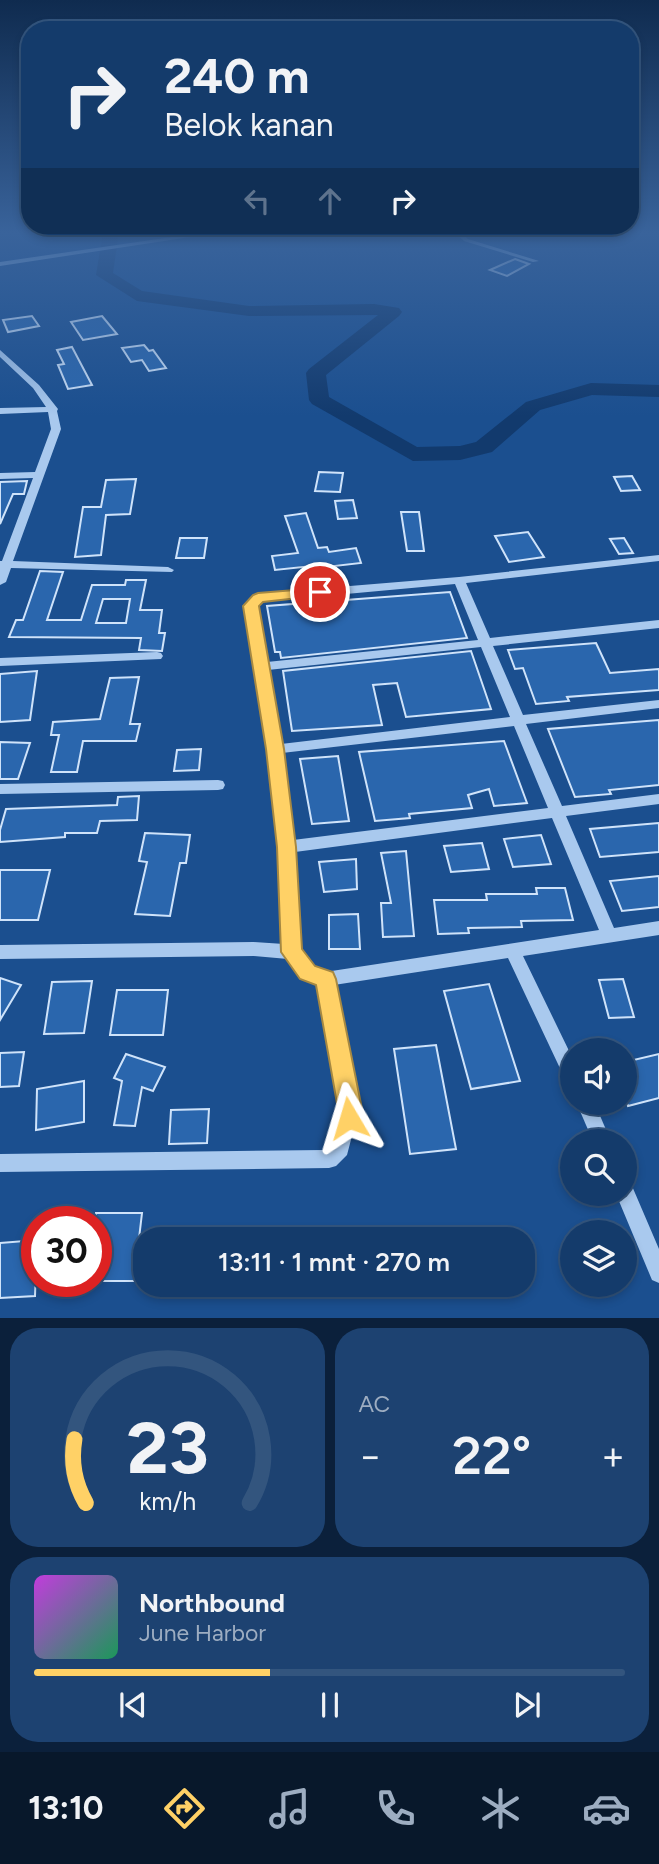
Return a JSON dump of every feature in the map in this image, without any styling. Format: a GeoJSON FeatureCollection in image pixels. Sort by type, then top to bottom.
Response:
{"type":"FeatureCollection","features":[{"type":"Feature","properties":{"kind":"street"},"geometry":{"type":"LineString","coordinates":[[0,352],[54,410],[56,429],[3,564],[0,582]]}},
{"type":"Feature","properties":{"kind":"street"},"geometry":{"type":"LineString","coordinates":[[0,411],[54,410]]}},
{"type":"Feature","properties":{"kind":"street"},"geometry":{"type":"LineString","coordinates":[[0,476],[40,475]]}},
{"type":"Feature","properties":{"kind":"street"},"geometry":{"type":"LineString","coordinates":[[659,558],[258,598],[251,606],[275,749],[287,847],[292,952],[308,973],[325,979],[659,928]]}},
{"type":"Feature","properties":{"kind":"street"},"geometry":{"type":"LineString","coordinates":[[3,564],[168,569]]}},
{"type":"Feature","properties":{"kind":"street"},"geometry":{"type":"LineString","coordinates":[[459,580],[609,935]]}},
{"type":"Feature","properties":{"kind":"street"},"geometry":{"type":"LineString","coordinates":[[262,667],[659,624]]}},
{"type":"Feature","properties":{"kind":"street"},"geometry":{"type":"LineString","coordinates":[[0,662],[157,656]]}},
{"type":"Feature","properties":{"kind":"street"},"geometry":{"type":"LineString","coordinates":[[275,749],[659,704]]}},
{"type":"Feature","properties":{"kind":"street"},"geometry":{"type":"LineString","coordinates":[[0,789],[218,785]]}},
{"type":"Feature","properties":{"kind":"street"},"geometry":{"type":"LineString","coordinates":[[287,847],[659,799]]}},
{"type":"Feature","properties":{"kind":"street"},"geometry":{"type":"LineString","coordinates":[[0,952],[254,949],[292,952]]}},
{"type":"Feature","properties":{"kind":"street"},"geometry":{"type":"LineString","coordinates":[[512,950],[560,1050]]}},
{"type":"Feature","properties":{"kind":"street"},"geometry":{"type":"LineString","coordinates":[[0,1163],[329,1159],[340,1148],[350,1109],[325,979]]}},
{"type":"Feature","properties":{"kind":"street"},"geometry":{"type":"LineString","coordinates":[[631,1206],[659,1273]]}},
{"type":"Feature","properties":{"kind":"building"},"geometry":{"type":"Polygon","coordinates":[[[32,316],[39,326],[8,332],[3,320],[32,316]]]}},
{"type":"Feature","properties":{"kind":"building"},"geometry":{"type":"Polygon","coordinates":[[[102,316],[117,334],[83,340],[71,322],[102,316]]]}},
{"type":"Feature","properties":{"kind":"building"},"geometry":{"type":"Polygon","coordinates":[[[144,345],[149,351],[153,350],[166,368],[149,371],[142,360],[131,362],[122,348],[144,345]]]}},
{"type":"Feature","properties":{"kind":"building"},"geometry":{"type":"Polygon","coordinates":[[[72,347],[92,385],[68,389],[58,365],[64,364],[57,350],[72,347]]]}},
{"type":"Feature","properties":{"kind":"building"},"geometry":{"type":"Polygon","coordinates":[[[319,472],[343,473],[340,492],[315,491],[319,472]]]}},
{"type":"Feature","properties":{"kind":"building"},"geometry":{"type":"Polygon","coordinates":[[[632,476],[640,490],[621,491],[614,477],[632,476]]]}},
{"type":"Feature","properties":{"kind":"building"},"geometry":{"type":"Polygon","coordinates":[[[136,479],[130,514],[106,515],[101,555],[75,557],[83,507],[101,507],[106,480],[136,479]]]}},
{"type":"Feature","properties":{"kind":"building"},"geometry":{"type":"Polygon","coordinates":[[[27,481],[24,494],[13,494],[0,524],[0,482],[27,481]]]}},
{"type":"Feature","properties":{"kind":"building"},"geometry":{"type":"Polygon","coordinates":[[[353,500],[357,518],[338,519],[335,501],[353,500]]]}},
{"type":"Feature","properties":{"kind":"building"},"geometry":{"type":"Polygon","coordinates":[[[401,512],[419,512],[424,551],[407,551],[401,512]]]}},
{"type":"Feature","properties":{"kind":"building"},"geometry":{"type":"Polygon","coordinates":[[[306,513],[318,548],[327,547],[329,552],[356,548],[361,563],[334,566],[337,573],[316,576],[312,566],[275,570],[272,556],[298,553],[285,516],[306,513]]]}},
{"type":"Feature","properties":{"kind":"building"},"geometry":{"type":"Polygon","coordinates":[[[528,532],[544,557],[509,562],[495,536],[528,532]]]}},
{"type":"Feature","properties":{"kind":"building"},"geometry":{"type":"Polygon","coordinates":[[[180,538],[207,538],[204,558],[176,558],[180,538]]]}},
{"type":"Feature","properties":{"kind":"building"},"geometry":{"type":"Polygon","coordinates":[[[624,538],[633,553],[619,554],[610,539],[624,538]]]}},
{"type":"Feature","properties":{"kind":"building"},"geometry":{"type":"Polygon","coordinates":[[[40,571],[63,572],[47,620],[81,620],[92,585],[125,585],[126,580],[146,580],[140,610],[162,610],[159,633],[165,633],[162,651],[139,650],[141,638],[9,637],[16,620],[23,620],[40,571]],[[103,599],[96,623],[126,623],[130,599],[103,599]]]}},
{"type":"Feature","properties":{"kind":"building"},"geometry":{"type":"Polygon","coordinates":[[[450,592],[467,638],[281,658],[280,652],[275,652],[267,606],[450,592]]]}},
{"type":"Feature","properties":{"kind":"building"},"geometry":{"type":"Polygon","coordinates":[[[596,643],[610,673],[659,669],[659,690],[567,697],[569,701],[536,704],[523,668],[515,669],[508,650],[596,643]]]}},
{"type":"Feature","properties":{"kind":"building"},"geometry":{"type":"Polygon","coordinates":[[[471,651],[491,709],[406,717],[397,683],[373,685],[382,725],[292,731],[283,671],[471,651]]]}},
{"type":"Feature","properties":{"kind":"building"},"geometry":{"type":"Polygon","coordinates":[[[37,671],[30,720],[0,722],[0,674],[37,671]]]}},
{"type":"Feature","properties":{"kind":"building"},"geometry":{"type":"Polygon","coordinates":[[[139,677],[130,724],[140,724],[136,741],[83,741],[77,772],[51,772],[59,735],[51,735],[53,722],[100,719],[110,678],[139,677]]]}},
{"type":"Feature","properties":{"kind":"building"},"geometry":{"type":"Polygon","coordinates":[[[659,720],[659,785],[609,790],[611,794],[575,797],[548,729],[659,720]]]}},
{"type":"Feature","properties":{"kind":"building"},"geometry":{"type":"Polygon","coordinates":[[[504,741],[527,803],[494,806],[489,789],[468,795],[472,808],[409,814],[410,818],[375,821],[359,752],[504,741]]]}},
{"type":"Feature","properties":{"kind":"building"},"geometry":{"type":"Polygon","coordinates":[[[0,742],[30,743],[18,779],[0,779],[0,742]]]}},
{"type":"Feature","properties":{"kind":"building"},"geometry":{"type":"Polygon","coordinates":[[[201,749],[199,770],[174,771],[177,750],[201,749]]]}},
{"type":"Feature","properties":{"kind":"building"},"geometry":{"type":"Polygon","coordinates":[[[338,756],[349,821],[312,824],[300,759],[338,756]]]}},
{"type":"Feature","properties":{"kind":"building"},"geometry":{"type":"Polygon","coordinates":[[[139,796],[137,820],[100,821],[97,833],[65,833],[65,837],[0,842],[0,830],[6,809],[117,805],[118,797],[139,796]]]}},
{"type":"Feature","properties":{"kind":"building"},"geometry":{"type":"Polygon","coordinates":[[[659,823],[659,852],[600,857],[590,829],[659,823]]]}},
{"type":"Feature","properties":{"kind":"building"},"geometry":{"type":"Polygon","coordinates":[[[145,833],[190,835],[186,863],[180,863],[170,916],[135,914],[147,862],[139,861],[145,833]]]}},
{"type":"Feature","properties":{"kind":"building"},"geometry":{"type":"Polygon","coordinates":[[[541,835],[551,864],[513,867],[504,839],[541,835]]]}},
{"type":"Feature","properties":{"kind":"building"},"geometry":{"type":"Polygon","coordinates":[[[482,843],[489,869],[451,872],[444,846],[482,843]]]}},
{"type":"Feature","properties":{"kind":"building"},"geometry":{"type":"Polygon","coordinates":[[[406,851],[414,936],[383,937],[381,903],[391,903],[381,853],[406,851]]]}},
{"type":"Feature","properties":{"kind":"building"},"geometry":{"type":"Polygon","coordinates":[[[356,859],[357,889],[324,892],[319,862],[356,859]]]}},
{"type":"Feature","properties":{"kind":"building"},"geometry":{"type":"Polygon","coordinates":[[[0,870],[50,870],[38,920],[0,920],[0,870]]]}},
{"type":"Feature","properties":{"kind":"building"},"geometry":{"type":"Polygon","coordinates":[[[659,876],[659,907],[622,911],[610,881],[659,876]]]}},
{"type":"Feature","properties":{"kind":"building"},"geometry":{"type":"Polygon","coordinates":[[[536,888],[565,888],[573,920],[521,921],[522,927],[468,928],[469,933],[438,934],[434,900],[487,900],[486,894],[537,894],[536,888]]]}},
{"type":"Feature","properties":{"kind":"building"},"geometry":{"type":"Polygon","coordinates":[[[358,914],[360,949],[329,949],[329,915],[358,914]]]}},
{"type":"Feature","properties":{"kind":"building"},"geometry":{"type":"Polygon","coordinates":[[[0,978],[21,985],[0,1020],[0,978]]]}},
{"type":"Feature","properties":{"kind":"building"},"geometry":{"type":"Polygon","coordinates":[[[623,979],[634,1017],[609,1018],[599,980],[623,979]]]}},
{"type":"Feature","properties":{"kind":"building"},"geometry":{"type":"Polygon","coordinates":[[[92,981],[84,1033],[44,1034],[52,982],[92,981]]]}},
{"type":"Feature","properties":{"kind":"building"},"geometry":{"type":"Polygon","coordinates":[[[489,984],[520,1081],[471,1089],[444,991],[489,984]]]}},
{"type":"Feature","properties":{"kind":"building"},"geometry":{"type":"Polygon","coordinates":[[[117,990],[168,990],[163,1035],[110,1035],[117,990]]]}},
{"type":"Feature","properties":{"kind":"building"},"geometry":{"type":"Polygon","coordinates":[[[436,1045],[456,1149],[410,1154],[394,1049],[436,1045]]]}},
{"type":"Feature","properties":{"kind":"building"},"geometry":{"type":"Polygon","coordinates":[[[24,1052],[19,1086],[0,1087],[0,1053],[24,1052]]]}},
{"type":"Feature","properties":{"kind":"building"},"geometry":{"type":"Polygon","coordinates":[[[126,1054],[165,1067],[153,1091],[142,1087],[135,1126],[114,1125],[122,1081],[114,1078],[126,1054]]]}},
{"type":"Feature","properties":{"kind":"building"},"geometry":{"type":"Polygon","coordinates":[[[659,1054],[659,1098],[637,1104],[637,1059],[659,1054]]]}},
{"type":"Feature","properties":{"kind":"building"},"geometry":{"type":"Polygon","coordinates":[[[84,1081],[84,1122],[36,1130],[37,1089],[84,1081]]]}},
{"type":"Feature","properties":{"kind":"building"},"geometry":{"type":"Polygon","coordinates":[[[209,1109],[207,1143],[169,1144],[171,1110],[209,1109]]]}},
{"type":"Feature","properties":{"kind":"building"},"geometry":{"type":"Polygon","coordinates":[[[112,1213],[142,1213],[140,1227],[133,1227],[133,1281],[112,1281],[112,1213]]]}},
{"type":"Feature","properties":{"kind":"building"},"geometry":{"type":"Polygon","coordinates":[[[21,1241],[21,1297],[0,1298],[0,1243],[21,1241]]]}},
{"type":"Feature","properties":{"kind":"waterway"},"geometry":{"type":"LineString","coordinates":[[133,294],[249,311],[374,309],[393,312],[316,373],[319,400],[413,454],[460,453],[484,447],[533,406],[591,389],[659,391]]}},
{"type":"Feature","properties":{"kind":"route"},"geometry":{"type":"LineString","coordinates":[[320,592],[258,598],[251,606],[275,749],[287,847],[292,952],[308,973],[325,979],[350,1109],[349,1118]]}}]}
